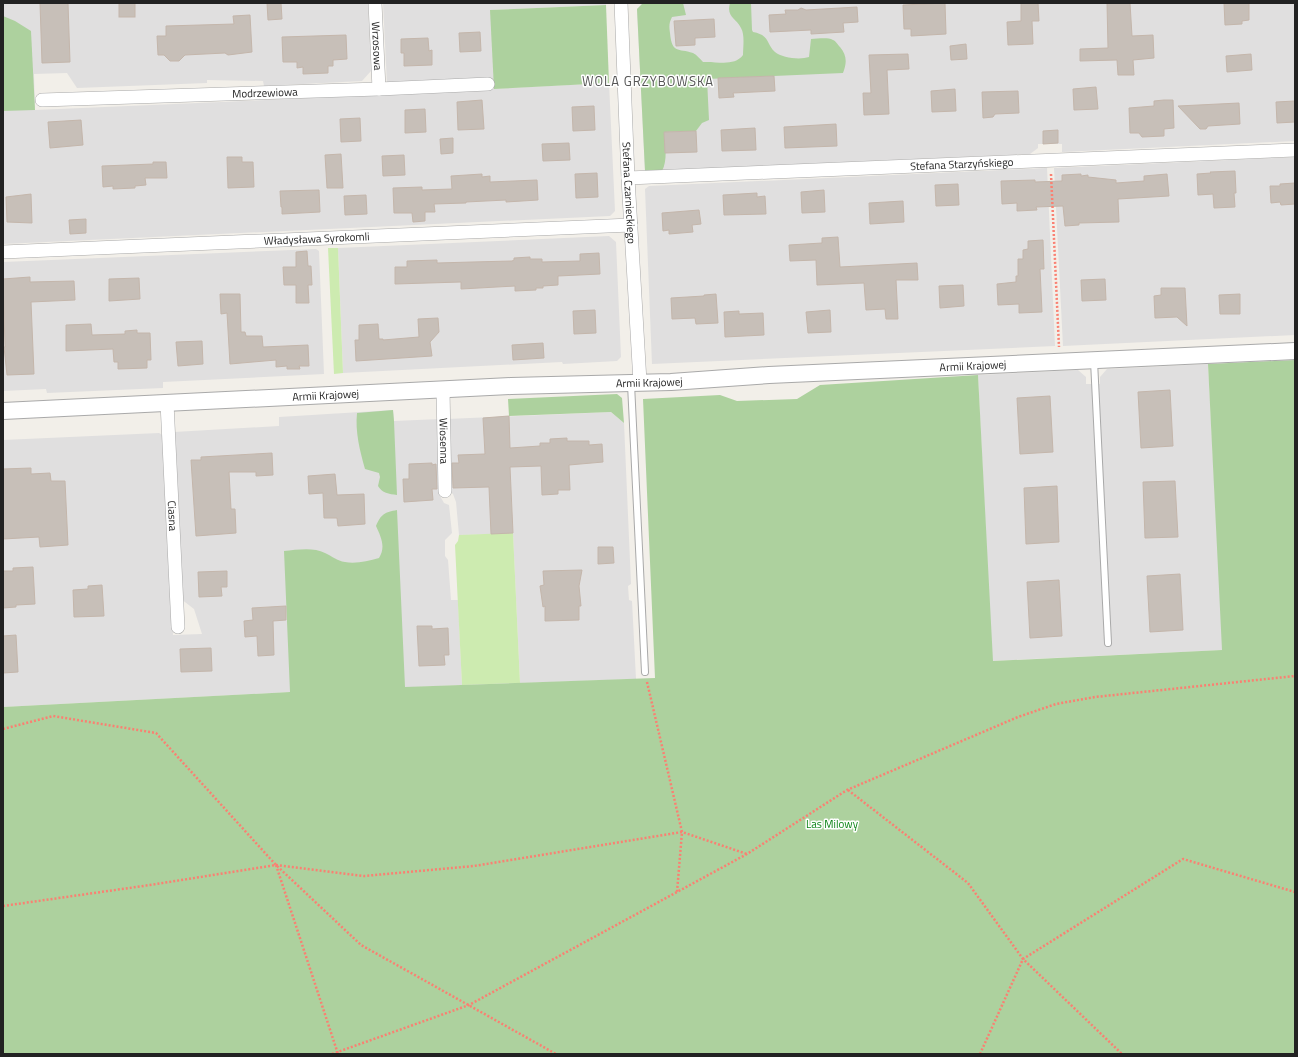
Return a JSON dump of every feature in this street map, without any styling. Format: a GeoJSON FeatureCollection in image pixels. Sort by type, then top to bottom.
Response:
{"type":"FeatureCollection","features":[{"type":"Feature","properties":{"kind":"street","name":"Wrzosowa"},"geometry":{"type":"LineString","coordinates":[[375,3],[379,89]]}},
{"type":"Feature","properties":{"kind":"street","name":"Stefana Czarnieckiego"},"geometry":{"type":"LineString","coordinates":[[621,3],[635,382]]}},
{"type":"Feature","properties":{"kind":"street","name":"Modrzewiowa"},"geometry":{"type":"LineString","coordinates":[[42,100],[488,84]]}},
{"type":"Feature","properties":{"kind":"street","name":"Stefana Starzyńskiego"},"geometry":{"type":"LineString","coordinates":[[628,178],[1295,150]]}},
{"type":"Feature","properties":{"kind":"street","name":"Władysława Syrokomli"},"geometry":{"type":"LineString","coordinates":[[3,252],[630,225]]}},
{"type":"Feature","properties":{"kind":"street","name":"Armii Krajowej"},"geometry":{"type":"LineString","coordinates":[[3,411],[443,390],[635,382],[671,382],[769,375],[1295,350]]}},
{"type":"Feature","properties":{"kind":"street","name":"Wiosenna"},"geometry":{"type":"LineString","coordinates":[[443,390],[445,491]]}},
{"type":"Feature","properties":{"kind":"street","name":"Ciasna"},"geometry":{"type":"LineString","coordinates":[[168,404],[178,627]]}},
{"type":"Feature","properties":{"kind":"lane"},"geometry":{"type":"LineString","coordinates":[[1094,360],[1108,643]]}},
{"type":"Feature","properties":{"kind":"lane"},"geometry":{"type":"LineString","coordinates":[[635,382],[645,672]]}},
{"type":"Feature","properties":{"kind":"path"},"geometry":{"type":"LineString","coordinates":[[1051,161],[1059,362]]}},
{"type":"Feature","properties":{"kind":"path"},"geometry":{"type":"LineString","coordinates":[[645,672],[682,832],[677,892]]}},
{"type":"Feature","properties":{"kind":"path"},"geometry":{"type":"LineString","coordinates":[[332,1054],[469,1005],[747,854],[847,790],[1018,717],[1056,704],[1095,697],[1295,676]]}},
{"type":"Feature","properties":{"kind":"path"},"geometry":{"type":"LineString","coordinates":[[3,729],[53,716],[156,733],[276,865],[361,945],[556,1054]]}},
{"type":"Feature","properties":{"kind":"path"},"geometry":{"type":"LineString","coordinates":[[847,790],[968,883],[1023,959],[1122,1054]]}},
{"type":"Feature","properties":{"kind":"path"},"geometry":{"type":"LineString","coordinates":[[3,906],[276,865],[364,876],[474,866],[682,832],[747,854]]}},
{"type":"Feature","properties":{"kind":"path"},"geometry":{"type":"LineString","coordinates":[[980,1054],[1023,959],[1183,859],[1295,892]]}},
{"type":"Feature","properties":{"kind":"path"},"geometry":{"type":"LineString","coordinates":[[276,865],[338,1053]]}},
{"type":"Feature","properties":{"kind":"shaded area"},"geometry":{"type":"Polygon","coordinates":[[[3,3],[368,3],[371,71],[362,81],[264,86],[263,81],[207,80],[207,83],[77,88],[67,73],[34,74],[35,110],[609,83],[615,211],[610,216],[3,244],[3,3]]]}},
{"type":"Feature","properties":{"kind":"shaded area"},"geometry":{"type":"Polygon","coordinates":[[[383,3],[606,3],[606,5],[491,10],[494,80],[387,84],[383,3]]]}},
{"type":"Feature","properties":{"kind":"shaded area"},"geometry":{"type":"Polygon","coordinates":[[[1295,3],[1295,141],[1062,152],[1062,144],[1038,144],[1038,148],[1030,154],[645,171],[637,9],[642,4],[1295,3]]]}},
{"type":"Feature","properties":{"kind":"shaded area"},"geometry":{"type":"Polygon","coordinates":[[[1295,157],[1295,335],[1063,346],[1054,168],[1295,157]]]}},
{"type":"Feature","properties":{"kind":"shaded area"},"geometry":{"type":"Polygon","coordinates":[[[1047,168],[1055,346],[652,364],[645,189],[649,186],[1047,168]]]}},
{"type":"Feature","properties":{"kind":"shaded area"},"geometry":{"type":"Polygon","coordinates":[[[609,236],[616,242],[621,357],[617,361],[563,364],[562,362],[343,373],[338,248],[609,236]]]}},
{"type":"Feature","properties":{"kind":"shaded area"},"geometry":{"type":"Polygon","coordinates":[[[316,249],[319,251],[324,374],[163,382],[163,388],[47,393],[46,389],[3,391],[3,262],[316,249]]]}},
{"type":"Feature","properties":{"kind":"shaded area"},"geometry":{"type":"Polygon","coordinates":[[[1208,364],[1223,650],[992,661],[978,375],[1078,370],[1086,377],[1086,384],[1100,384],[1100,377],[1107,369],[1208,364]]]}},
{"type":"Feature","properties":{"kind":"shaded area"},"geometry":{"type":"Polygon","coordinates":[[[393,410],[394,421],[440,419],[439,494],[444,503],[449,505],[452,533],[445,540],[445,556],[448,560],[451,600],[458,600],[462,685],[3,707],[3,440],[159,433],[164,436],[173,635],[202,634],[194,609],[181,599],[174,432],[279,426],[279,417],[393,410]]]}},
{"type":"Feature","properties":{"kind":"shaded area"},"geometry":{"type":"Polygon","coordinates":[[[611,412],[624,423],[631,584],[628,586],[629,600],[632,601],[636,679],[520,683],[513,534],[459,535],[456,502],[453,494],[448,491],[447,419],[611,412]]]}},
{"type":"Feature","properties":{"kind":"green space"},"geometry":{"type":"Polygon","coordinates":[[[683,3],[686,15],[672,17],[669,26],[672,44],[677,49],[693,53],[703,62],[725,63],[735,61],[743,55],[742,31],[730,14],[729,8],[730,3],[751,3],[752,30],[753,32],[762,35],[775,52],[786,57],[805,58],[809,57],[811,39],[831,39],[836,42],[844,53],[846,62],[843,73],[707,79],[709,120],[702,123],[696,131],[664,132],[666,157],[664,167],[662,171],[645,171],[637,9],[642,4],[683,3]]]}},
{"type":"Feature","properties":{"kind":"green space"},"geometry":{"type":"Polygon","coordinates":[[[606,5],[609,83],[494,89],[490,10],[606,5]]]}},
{"type":"Feature","properties":{"kind":"green space"},"geometry":{"type":"Polygon","coordinates":[[[3,16],[15,21],[31,31],[35,110],[3,111],[3,16]]]}},
{"type":"Feature","properties":{"kind":"green space"},"geometry":{"type":"Polygon","coordinates":[[[328,248],[338,248],[343,373],[334,374],[328,248]]]}},
{"type":"Feature","properties":{"kind":"green space","name":"Las Milowy"},"geometry":{"type":"Polygon","coordinates":[[[1295,360],[1295,1054],[3,1054],[3,707],[290,692],[284,551],[305,549],[315,550],[325,553],[339,561],[349,563],[379,558],[382,546],[381,538],[376,526],[384,514],[397,510],[405,687],[655,678],[643,399],[720,395],[737,401],[797,399],[820,385],[978,375],[993,661],[1222,650],[1208,364],[1295,360]]]}},
{"type":"Feature","properties":{"kind":"green space"},"geometry":{"type":"Polygon","coordinates":[[[617,394],[622,398],[624,423],[611,412],[509,416],[508,399],[617,394]]]}},
{"type":"Feature","properties":{"kind":"green space"},"geometry":{"type":"Polygon","coordinates":[[[393,410],[397,495],[384,492],[378,486],[380,477],[379,473],[365,469],[357,434],[357,413],[393,410]]]}},
{"type":"Feature","properties":{"kind":"green space"},"geometry":{"type":"Polygon","coordinates":[[[513,533],[520,683],[462,685],[455,545],[458,541],[459,535],[513,533]]]}},
{"type":"Feature","properties":{"kind":"building"},"geometry":{"type":"Polygon","coordinates":[[[40,3],[68,3],[70,62],[42,63],[40,3]]]}},
{"type":"Feature","properties":{"kind":"building"},"geometry":{"type":"Polygon","coordinates":[[[119,3],[135,3],[135,17],[119,17],[119,3]]]}},
{"type":"Feature","properties":{"kind":"building"},"geometry":{"type":"Polygon","coordinates":[[[267,3],[281,3],[282,19],[268,20],[267,3]]]}},
{"type":"Feature","properties":{"kind":"building"},"geometry":{"type":"Polygon","coordinates":[[[945,3],[946,34],[911,36],[911,29],[904,29],[903,5],[945,3]]]}},
{"type":"Feature","properties":{"kind":"building"},"geometry":{"type":"Polygon","coordinates":[[[1021,3],[1038,3],[1039,21],[1032,21],[1033,44],[1008,45],[1007,22],[1021,21],[1021,3]]]}},
{"type":"Feature","properties":{"kind":"building"},"geometry":{"type":"Polygon","coordinates":[[[1107,3],[1130,3],[1132,36],[1153,35],[1154,58],[1133,60],[1134,75],[1118,75],[1117,60],[1080,61],[1080,49],[1108,48],[1107,3]]]}},
{"type":"Feature","properties":{"kind":"building"},"geometry":{"type":"Polygon","coordinates":[[[1224,3],[1249,3],[1249,20],[1242,21],[1242,24],[1225,25],[1224,3]]]}},
{"type":"Feature","properties":{"kind":"building"},"geometry":{"type":"Polygon","coordinates":[[[857,7],[858,22],[843,23],[844,32],[811,34],[811,30],[770,32],[769,15],[786,14],[785,10],[798,10],[801,8],[806,10],[857,7]]]}},
{"type":"Feature","properties":{"kind":"building"},"geometry":{"type":"Polygon","coordinates":[[[250,15],[252,52],[228,55],[225,53],[185,55],[179,61],[170,61],[164,55],[158,55],[157,36],[166,36],[166,26],[234,24],[233,16],[250,15]]]}},
{"type":"Feature","properties":{"kind":"building"},"geometry":{"type":"Polygon","coordinates":[[[714,19],[715,37],[695,38],[695,45],[676,46],[674,21],[714,19]]]}},
{"type":"Feature","properties":{"kind":"building"},"geometry":{"type":"Polygon","coordinates":[[[480,32],[481,51],[460,52],[459,33],[480,32]]]}},
{"type":"Feature","properties":{"kind":"building"},"geometry":{"type":"Polygon","coordinates":[[[346,35],[347,59],[333,60],[333,66],[328,66],[328,73],[303,74],[303,67],[297,68],[297,62],[283,62],[282,37],[346,35]]]}},
{"type":"Feature","properties":{"kind":"building"},"geometry":{"type":"Polygon","coordinates":[[[428,38],[429,51],[432,50],[432,65],[404,66],[404,53],[401,53],[401,39],[428,38]]]}},
{"type":"Feature","properties":{"kind":"building"},"geometry":{"type":"Polygon","coordinates":[[[966,44],[967,59],[951,60],[950,46],[966,44]]]}},
{"type":"Feature","properties":{"kind":"building"},"geometry":{"type":"Polygon","coordinates":[[[908,54],[909,69],[887,70],[889,114],[864,115],[863,93],[871,93],[869,55],[908,54]]]}},
{"type":"Feature","properties":{"kind":"building"},"geometry":{"type":"Polygon","coordinates":[[[1251,54],[1252,70],[1227,72],[1226,56],[1251,54]]]}},
{"type":"Feature","properties":{"kind":"building"},"geometry":{"type":"Polygon","coordinates":[[[774,76],[775,91],[733,93],[734,97],[719,98],[718,78],[774,76]]]}},
{"type":"Feature","properties":{"kind":"building"},"geometry":{"type":"Polygon","coordinates":[[[1096,87],[1098,109],[1074,110],[1073,89],[1096,87]]]}},
{"type":"Feature","properties":{"kind":"building"},"geometry":{"type":"Polygon","coordinates":[[[955,89],[956,111],[932,112],[931,91],[955,89]]]}},
{"type":"Feature","properties":{"kind":"building"},"geometry":{"type":"Polygon","coordinates":[[[1018,91],[1019,113],[995,114],[993,117],[983,118],[982,92],[1018,91]]]}},
{"type":"Feature","properties":{"kind":"building"},"geometry":{"type":"Polygon","coordinates":[[[482,100],[484,129],[458,130],[457,102],[482,100]]]}},
{"type":"Feature","properties":{"kind":"building"},"geometry":{"type":"Polygon","coordinates":[[[1173,100],[1174,128],[1164,129],[1164,136],[1142,137],[1139,133],[1130,133],[1129,108],[1154,106],[1154,101],[1173,100]]]}},
{"type":"Feature","properties":{"kind":"building"},"geometry":{"type":"Polygon","coordinates":[[[1295,101],[1295,122],[1277,123],[1276,102],[1295,101]]]}},
{"type":"Feature","properties":{"kind":"building"},"geometry":{"type":"Polygon","coordinates":[[[1239,103],[1240,124],[1208,126],[1206,129],[1200,129],[1178,106],[1239,103]]]}},
{"type":"Feature","properties":{"kind":"building"},"geometry":{"type":"Polygon","coordinates":[[[594,106],[595,130],[573,131],[572,107],[594,106]]]}},
{"type":"Feature","properties":{"kind":"building"},"geometry":{"type":"Polygon","coordinates":[[[425,109],[426,132],[405,133],[405,110],[425,109]]]}},
{"type":"Feature","properties":{"kind":"building"},"geometry":{"type":"Polygon","coordinates":[[[360,118],[361,141],[341,142],[340,119],[360,118]]]}},
{"type":"Feature","properties":{"kind":"building"},"geometry":{"type":"Polygon","coordinates":[[[81,120],[83,145],[50,148],[48,122],[81,120]]]}},
{"type":"Feature","properties":{"kind":"building"},"geometry":{"type":"Polygon","coordinates":[[[836,124],[837,146],[785,148],[784,127],[836,124]]]}},
{"type":"Feature","properties":{"kind":"building"},"geometry":{"type":"Polygon","coordinates":[[[755,128],[756,150],[722,151],[721,130],[755,128]]]}},
{"type":"Feature","properties":{"kind":"building"},"geometry":{"type":"Polygon","coordinates":[[[1058,130],[1058,143],[1043,144],[1043,131],[1058,130]]]}},
{"type":"Feature","properties":{"kind":"building"},"geometry":{"type":"Polygon","coordinates":[[[696,131],[697,152],[665,153],[664,132],[696,131]]]}},
{"type":"Feature","properties":{"kind":"building"},"geometry":{"type":"Polygon","coordinates":[[[453,138],[453,153],[441,154],[440,139],[453,138]]]}},
{"type":"Feature","properties":{"kind":"building"},"geometry":{"type":"Polygon","coordinates":[[[569,143],[570,160],[543,161],[542,144],[569,143]]]}},
{"type":"Feature","properties":{"kind":"building"},"geometry":{"type":"Polygon","coordinates":[[[341,154],[343,188],[327,188],[325,155],[341,154]]]}},
{"type":"Feature","properties":{"kind":"building"},"geometry":{"type":"Polygon","coordinates":[[[404,155],[405,175],[383,176],[382,156],[404,155]]]}},
{"type":"Feature","properties":{"kind":"building"},"geometry":{"type":"Polygon","coordinates":[[[227,157],[242,157],[242,162],[253,162],[254,187],[228,188],[227,157]]]}},
{"type":"Feature","properties":{"kind":"building"},"geometry":{"type":"Polygon","coordinates":[[[153,162],[166,162],[167,178],[145,178],[146,185],[135,186],[135,188],[113,189],[113,186],[103,187],[102,166],[153,164],[153,162]]]}},
{"type":"Feature","properties":{"kind":"building"},"geometry":{"type":"Polygon","coordinates":[[[1235,171],[1235,207],[1214,208],[1213,194],[1198,195],[1197,174],[1235,171]]]}},
{"type":"Feature","properties":{"kind":"building"},"geometry":{"type":"Polygon","coordinates":[[[597,173],[598,197],[576,198],[575,174],[597,173]]]}},
{"type":"Feature","properties":{"kind":"building"},"geometry":{"type":"Polygon","coordinates":[[[482,174],[482,177],[490,176],[490,182],[537,180],[538,200],[506,202],[506,200],[434,204],[435,212],[425,212],[425,221],[413,222],[412,213],[394,213],[393,188],[422,187],[422,190],[452,189],[451,176],[482,174]]]}},
{"type":"Feature","properties":{"kind":"building"},"geometry":{"type":"Polygon","coordinates":[[[1081,174],[1081,176],[1088,175],[1088,177],[1116,180],[1116,183],[1144,181],[1144,176],[1167,174],[1169,196],[1118,199],[1119,222],[1079,223],[1079,225],[1065,226],[1063,206],[1036,207],[1037,210],[1017,211],[1017,203],[1002,204],[1001,181],[1062,181],[1062,175],[1081,174]]]}},
{"type":"Feature","properties":{"kind":"building"},"geometry":{"type":"Polygon","coordinates":[[[1295,183],[1295,204],[1281,205],[1280,202],[1271,203],[1270,186],[1295,183]]]}},
{"type":"Feature","properties":{"kind":"building"},"geometry":{"type":"Polygon","coordinates":[[[958,184],[959,205],[936,206],[935,185],[958,184]]]}},
{"type":"Feature","properties":{"kind":"building"},"geometry":{"type":"Polygon","coordinates":[[[319,190],[320,212],[282,214],[280,191],[319,190]]]}},
{"type":"Feature","properties":{"kind":"building"},"geometry":{"type":"Polygon","coordinates":[[[824,190],[825,212],[802,213],[801,192],[824,190]]]}},
{"type":"Feature","properties":{"kind":"building"},"geometry":{"type":"Polygon","coordinates":[[[757,193],[757,197],[765,196],[766,214],[724,215],[723,195],[757,193]]]}},
{"type":"Feature","properties":{"kind":"building"},"geometry":{"type":"Polygon","coordinates":[[[31,194],[32,223],[7,222],[6,197],[31,194]]]}},
{"type":"Feature","properties":{"kind":"building"},"geometry":{"type":"Polygon","coordinates":[[[366,195],[367,214],[345,215],[344,196],[366,195]]]}},
{"type":"Feature","properties":{"kind":"building"},"geometry":{"type":"Polygon","coordinates":[[[903,201],[904,222],[870,224],[869,203],[903,201]]]}},
{"type":"Feature","properties":{"kind":"building"},"geometry":{"type":"Polygon","coordinates":[[[699,210],[701,224],[692,225],[693,232],[669,234],[669,230],[663,231],[662,213],[699,210]]]}},
{"type":"Feature","properties":{"kind":"building"},"geometry":{"type":"Polygon","coordinates":[[[86,219],[86,233],[70,234],[69,220],[86,219]]]}},
{"type":"Feature","properties":{"kind":"building"},"geometry":{"type":"Polygon","coordinates":[[[838,237],[840,267],[917,263],[918,280],[896,280],[898,319],[886,319],[885,309],[866,310],[864,283],[817,285],[816,260],[790,261],[789,245],[822,243],[822,238],[838,237]]]}},
{"type":"Feature","properties":{"kind":"building"},"geometry":{"type":"Polygon","coordinates":[[[1043,240],[1044,269],[1040,269],[1042,312],[1019,313],[1019,304],[998,305],[997,284],[1016,282],[1016,276],[1018,276],[1018,259],[1023,259],[1023,250],[1028,249],[1028,241],[1043,240]]]}},
{"type":"Feature","properties":{"kind":"building"},"geometry":{"type":"Polygon","coordinates":[[[307,251],[308,266],[311,266],[312,285],[308,285],[309,303],[296,303],[296,285],[284,285],[283,267],[296,267],[296,252],[307,251]]]}},
{"type":"Feature","properties":{"kind":"building"},"geometry":{"type":"Polygon","coordinates":[[[599,253],[600,274],[558,276],[558,285],[543,286],[543,288],[536,288],[536,290],[515,291],[515,286],[461,289],[461,282],[395,284],[395,267],[407,267],[407,261],[437,260],[437,263],[512,261],[514,258],[530,257],[530,259],[542,259],[542,262],[580,261],[580,254],[599,253]]]}},
{"type":"Feature","properties":{"kind":"building"},"geometry":{"type":"Polygon","coordinates":[[[30,277],[30,282],[74,281],[75,300],[31,302],[34,374],[7,375],[4,347],[3,279],[30,277]]]}},
{"type":"Feature","properties":{"kind":"building"},"geometry":{"type":"Polygon","coordinates":[[[139,278],[140,299],[109,301],[109,279],[139,278]]]}},
{"type":"Feature","properties":{"kind":"building"},"geometry":{"type":"Polygon","coordinates":[[[1105,279],[1106,300],[1082,301],[1081,280],[1105,279]]]}},
{"type":"Feature","properties":{"kind":"building"},"geometry":{"type":"Polygon","coordinates":[[[963,285],[964,306],[940,308],[939,286],[963,285]]]}},
{"type":"Feature","properties":{"kind":"building"},"geometry":{"type":"Polygon","coordinates":[[[1161,288],[1185,288],[1187,326],[1177,317],[1155,318],[1154,296],[1161,295],[1161,288]]]}},
{"type":"Feature","properties":{"kind":"building"},"geometry":{"type":"Polygon","coordinates":[[[220,294],[240,294],[241,332],[245,332],[246,336],[262,336],[263,347],[308,345],[309,366],[299,366],[300,369],[287,369],[287,366],[276,367],[276,360],[230,364],[227,313],[221,314],[220,294]]]}},
{"type":"Feature","properties":{"kind":"building"},"geometry":{"type":"Polygon","coordinates":[[[716,294],[718,323],[696,324],[695,318],[672,319],[671,298],[716,294]]]}},
{"type":"Feature","properties":{"kind":"building"},"geometry":{"type":"Polygon","coordinates":[[[1240,294],[1240,314],[1220,314],[1219,295],[1240,294]]]}},
{"type":"Feature","properties":{"kind":"building"},"geometry":{"type":"Polygon","coordinates":[[[595,310],[596,333],[574,334],[573,311],[595,310]]]}},
{"type":"Feature","properties":{"kind":"building"},"geometry":{"type":"Polygon","coordinates":[[[830,310],[831,332],[808,333],[806,312],[830,310]]]}},
{"type":"Feature","properties":{"kind":"building"},"geometry":{"type":"Polygon","coordinates":[[[739,311],[739,314],[763,313],[764,335],[725,337],[724,312],[739,311]]]}},
{"type":"Feature","properties":{"kind":"building"},"geometry":{"type":"Polygon","coordinates":[[[438,318],[439,332],[430,342],[432,356],[356,361],[355,340],[359,340],[359,325],[378,324],[379,339],[383,340],[419,337],[418,319],[438,318]]]}},
{"type":"Feature","properties":{"kind":"building"},"geometry":{"type":"Polygon","coordinates":[[[91,324],[92,335],[125,334],[125,331],[137,330],[137,333],[150,333],[151,360],[147,360],[147,368],[118,369],[118,362],[114,362],[113,349],[66,351],[66,325],[91,324]]]}},
{"type":"Feature","properties":{"kind":"building"},"geometry":{"type":"Polygon","coordinates":[[[202,341],[203,364],[178,366],[176,342],[202,341]]]}},
{"type":"Feature","properties":{"kind":"building"},"geometry":{"type":"Polygon","coordinates":[[[543,343],[544,358],[513,360],[512,345],[543,343]]]}},
{"type":"Feature","properties":{"kind":"building"},"geometry":{"type":"Polygon","coordinates":[[[1170,390],[1173,446],[1141,448],[1138,392],[1170,390]]]}},
{"type":"Feature","properties":{"kind":"building"},"geometry":{"type":"Polygon","coordinates":[[[1050,396],[1053,452],[1020,454],[1017,398],[1050,396]]]}},
{"type":"Feature","properties":{"kind":"building"},"geometry":{"type":"Polygon","coordinates":[[[509,416],[510,448],[540,446],[540,443],[550,443],[550,439],[567,438],[567,441],[589,441],[589,445],[602,444],[603,462],[569,465],[570,490],[558,490],[558,494],[542,495],[541,466],[510,467],[513,533],[491,534],[489,487],[453,488],[452,463],[459,463],[458,455],[485,454],[483,418],[509,416]]]}},
{"type":"Feature","properties":{"kind":"building"},"geometry":{"type":"Polygon","coordinates":[[[272,453],[273,475],[256,476],[256,472],[229,472],[231,509],[235,509],[236,533],[196,536],[191,460],[201,460],[201,457],[272,453]]]}},
{"type":"Feature","properties":{"kind":"building"},"geometry":{"type":"Polygon","coordinates":[[[432,463],[432,465],[436,464],[437,489],[432,489],[433,500],[404,502],[403,479],[409,479],[409,464],[432,463]]]}},
{"type":"Feature","properties":{"kind":"building"},"geometry":{"type":"Polygon","coordinates":[[[31,468],[31,474],[50,473],[51,481],[65,481],[68,545],[40,547],[39,537],[3,539],[3,469],[31,468]]]}},
{"type":"Feature","properties":{"kind":"building"},"geometry":{"type":"Polygon","coordinates":[[[335,474],[337,495],[364,494],[365,524],[338,526],[337,518],[324,518],[323,493],[309,494],[308,476],[335,474]]]}},
{"type":"Feature","properties":{"kind":"building"},"geometry":{"type":"Polygon","coordinates":[[[1175,481],[1178,537],[1145,538],[1143,482],[1175,481]]]}},
{"type":"Feature","properties":{"kind":"building"},"geometry":{"type":"Polygon","coordinates":[[[1057,486],[1059,542],[1026,544],[1024,488],[1057,486]]]}},
{"type":"Feature","properties":{"kind":"building"},"geometry":{"type":"Polygon","coordinates":[[[598,547],[613,547],[614,563],[598,564],[598,547]]]}},
{"type":"Feature","properties":{"kind":"building"},"geometry":{"type":"Polygon","coordinates":[[[33,567],[35,604],[16,605],[16,607],[3,608],[3,571],[13,571],[13,568],[33,567]]]}},
{"type":"Feature","properties":{"kind":"building"},"geometry":{"type":"Polygon","coordinates":[[[582,570],[579,586],[581,606],[579,606],[579,620],[545,621],[545,606],[543,607],[540,586],[544,585],[543,571],[582,570]]]}},
{"type":"Feature","properties":{"kind":"building"},"geometry":{"type":"Polygon","coordinates":[[[227,571],[227,587],[221,587],[222,596],[199,597],[198,572],[227,571]]]}},
{"type":"Feature","properties":{"kind":"building"},"geometry":{"type":"Polygon","coordinates":[[[1180,574],[1183,630],[1150,632],[1147,576],[1180,574]]]}},
{"type":"Feature","properties":{"kind":"building"},"geometry":{"type":"Polygon","coordinates":[[[1059,580],[1062,636],[1030,638],[1027,582],[1059,580]]]}},
{"type":"Feature","properties":{"kind":"building"},"geometry":{"type":"Polygon","coordinates":[[[102,585],[104,616],[74,617],[73,590],[88,589],[88,586],[102,585]]]}},
{"type":"Feature","properties":{"kind":"building"},"geometry":{"type":"Polygon","coordinates":[[[286,606],[286,620],[273,621],[274,655],[258,656],[257,636],[245,637],[244,621],[253,620],[252,608],[286,606]]]}},
{"type":"Feature","properties":{"kind":"building"},"geometry":{"type":"Polygon","coordinates":[[[417,626],[432,626],[432,629],[448,628],[449,655],[444,655],[445,665],[419,666],[417,626]]]}},
{"type":"Feature","properties":{"kind":"building"},"geometry":{"type":"Polygon","coordinates":[[[16,635],[18,672],[3,673],[3,636],[16,635]]]}},
{"type":"Feature","properties":{"kind":"building"},"geometry":{"type":"Polygon","coordinates":[[[211,648],[212,671],[181,672],[180,649],[211,648]]]}},
{"type":"Feature","properties":{"kind":"district","name":"WOLA GRZYBOWSKA"},"geometry":{"type":"Point","coordinates":[648,81]}}]}
